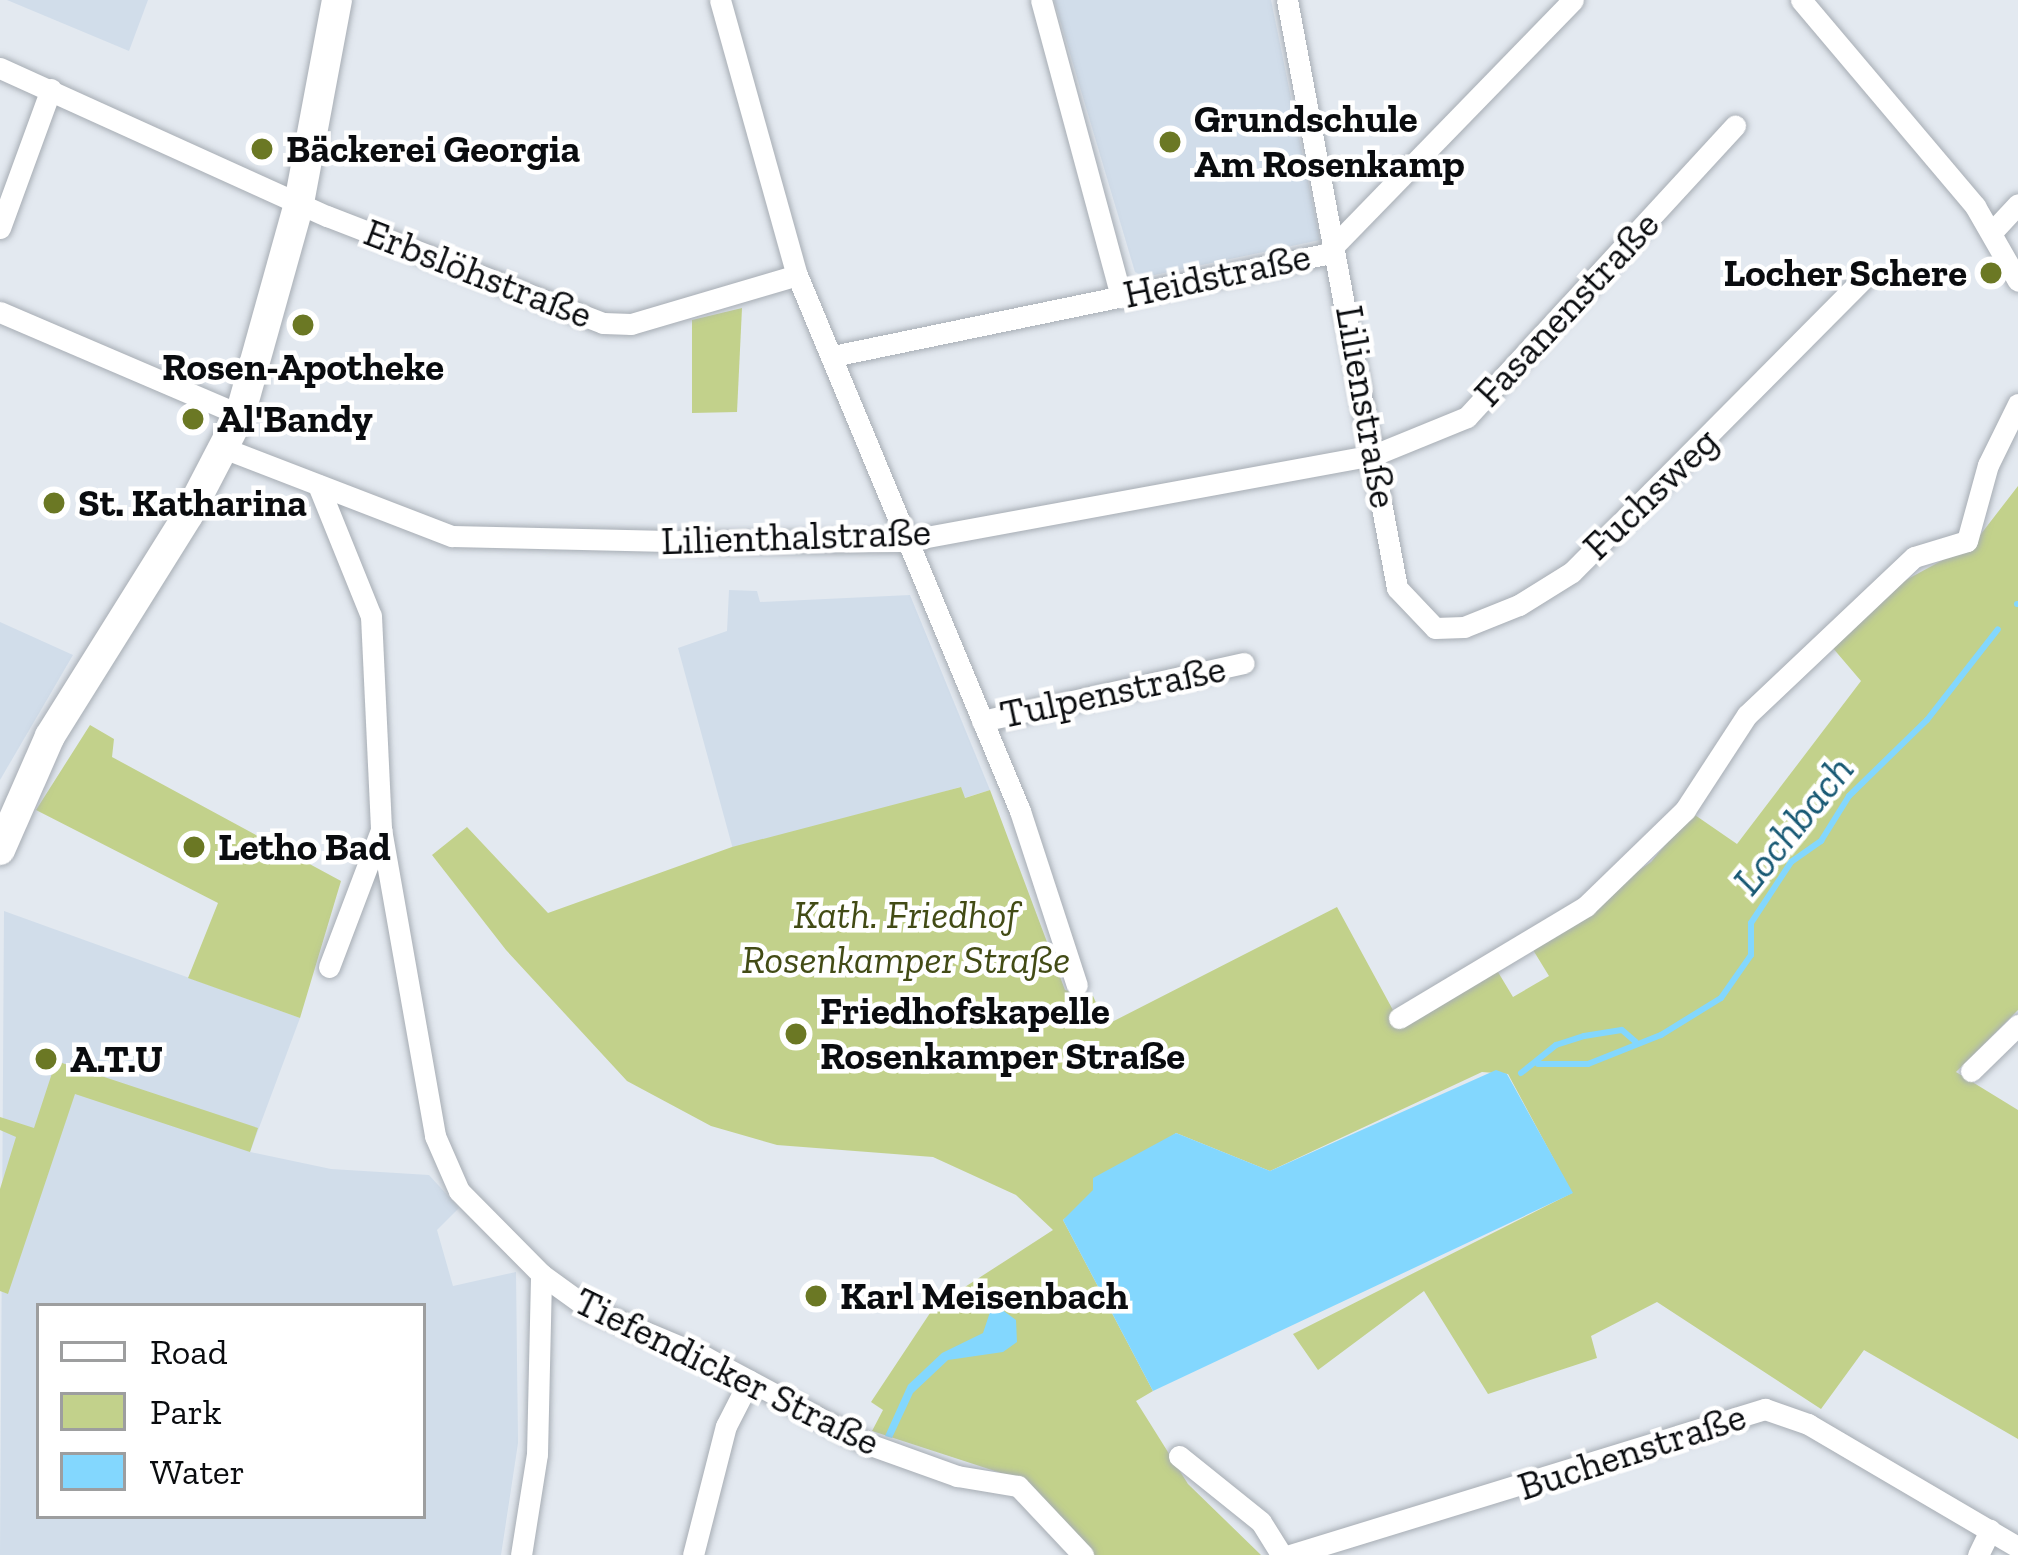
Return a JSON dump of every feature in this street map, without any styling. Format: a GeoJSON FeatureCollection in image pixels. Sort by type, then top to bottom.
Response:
{"type":"FeatureCollection","features":[{"type":"Feature","properties":{"kind":"main road"},"geometry":{"type":"LineString","coordinates":[[0,850],[50,736],[226,449],[240,415],[299,203],[337,0]]}},
{"type":"Feature","properties":{"kind":"street"},"geometry":{"type":"LineString","coordinates":[[720,0],[797,275],[982,721],[1067,939],[1077,985]]}},
{"type":"Feature","properties":{"kind":"street"},"geometry":{"type":"LineString","coordinates":[[1040,0],[1121,297]]}},
{"type":"Feature","properties":{"kind":"street","name":"Lilienstraße"},"geometry":{"type":"LineString","coordinates":[[1287,0],[1403,603]]}},
{"type":"Feature","properties":{"kind":"street","name":"Heidstraße"},"geometry":{"type":"LineString","coordinates":[[833,356],[1319,256],[1337,245],[1573,0]]}},
{"type":"Feature","properties":{"kind":"street"},"geometry":{"type":"LineString","coordinates":[[1801,0],[1992,232],[2018,281]]}},
{"type":"Feature","properties":{"kind":"street","name":"Erbslöhstraße"},"geometry":{"type":"LineString","coordinates":[[0,68],[299,203],[610,325],[797,275]]}},
{"type":"Feature","properties":{"kind":"street"},"geometry":{"type":"LineString","coordinates":[[0,228],[51,89]]}},
{"type":"Feature","properties":{"kind":"street","name":"Fasanenstraße"},"geometry":{"type":"LineString","coordinates":[[1375,455],[1467,417],[1735,126]]}},
{"type":"Feature","properties":{"kind":"street"},"geometry":{"type":"LineString","coordinates":[[1992,232],[2018,204]]}},
{"type":"Feature","properties":{"kind":"street","name":"Fuchsweg"},"geometry":{"type":"LineString","coordinates":[[1403,603],[1447,630],[1555,584],[1863,279]]}},
{"type":"Feature","properties":{"kind":"street"},"geometry":{"type":"LineString","coordinates":[[0,313],[240,415]]}},
{"type":"Feature","properties":{"kind":"street"},"geometry":{"type":"LineString","coordinates":[[1400,1018],[1586,906],[1685,810],[1734,730],[1888,580],[1927,549],[1966,541],[1988,465],[2018,404]]}},
{"type":"Feature","properties":{"kind":"street","name":"Lilienthalstraße"},"geometry":{"type":"LineString","coordinates":[[226,449],[452,536],[905,541],[1375,455]]}},
{"type":"Feature","properties":{"kind":"street","name":"Tiefendicker Straße"},"geometry":{"type":"LineString","coordinates":[[318,485],[374,629],[381,829],[435,1136],[459,1191],[541,1274],[588,1308],[749,1381],[868,1444],[957,1476],[1018,1486],[1083,1555]]}},
{"type":"Feature","properties":{"kind":"street","name":"Tulpenstraße"},"geometry":{"type":"LineString","coordinates":[[982,721],[1244,663]]}},
{"type":"Feature","properties":{"kind":"street","name":"Tiefendicker Straße"},"geometry":{"type":"LineString","coordinates":[[329,967],[381,829]]}},
{"type":"Feature","properties":{"kind":"street"},"geometry":{"type":"LineString","coordinates":[[1971,1071],[2018,1025]]}},
{"type":"Feature","properties":{"kind":"street"},"geometry":{"type":"LineString","coordinates":[[520,1555],[537,1454],[541,1274]]}},
{"type":"Feature","properties":{"kind":"street"},"geometry":{"type":"LineString","coordinates":[[693,1555],[715,1462],[749,1381]]}},
{"type":"Feature","properties":{"kind":"street","name":"Buchenstraße"},"geometry":{"type":"LineString","coordinates":[[1286,1555],[1766,1409],[1808,1424],[2009,1537]]}},
{"type":"Feature","properties":{"kind":"street"},"geometry":{"type":"LineString","coordinates":[[1179,1456],[1261,1522],[1286,1555]]}},
{"type":"Feature","properties":{"kind":"street"},"geometry":{"type":"LineString","coordinates":[[1978,1555],[2009,1537]]}},
{"type":"Feature","properties":{"kind":"shaded area"},"geometry":{"type":"Polygon","coordinates":[[[7,0],[148,0],[129,51],[7,0]]]}},
{"type":"Feature","properties":{"kind":"shaded area","name":"Grundschule Am Rosenkamp"},"geometry":{"type":"Polygon","coordinates":[[[1054,0],[1271,0],[1320,240],[1145,277],[1135,272],[1054,0]]]}},
{"type":"Feature","properties":{"kind":"shaded area"},"geometry":{"type":"Polygon","coordinates":[[[729,590],[757,591],[760,602],[910,595],[990,790],[964,798],[960,787],[734,853],[678,648],[727,631],[729,590]]]}},
{"type":"Feature","properties":{"kind":"shaded area"},"geometry":{"type":"Polygon","coordinates":[[[0,622],[73,655],[0,780],[0,622]]]}},
{"type":"Feature","properties":{"kind":"shaded area"},"geometry":{"type":"Polygon","coordinates":[[[4,911],[300,1018],[250,1152],[331,1169],[429,1175],[459,1208],[437,1230],[453,1286],[516,1272],[518,1443],[501,1555],[0,1555],[4,911]]]}},
{"type":"Feature","properties":{"kind":"green space"},"geometry":{"type":"Polygon","coordinates":[[[742,308],[737,412],[692,413],[692,320],[742,308]]]}},
{"type":"Feature","properties":{"kind":"green space","name":"Kath. Friedhof Rosenkamper Straße"},"geometry":{"type":"Polygon","coordinates":[[[2018,486],[2018,1010],[1956,1072],[2018,1110],[2018,1439],[1864,1350],[1821,1409],[1657,1302],[1591,1336],[1597,1358],[1488,1394],[1424,1291],[1318,1370],[1293,1334],[1572,1193],[1508,1074],[1482,1072],[1270,1171],[1176,1133],[1063,1220],[1153,1391],[1136,1401],[1188,1484],[1261,1555],[1094,1555],[1029,1482],[872,1431],[883,1410],[871,1402],[934,1307],[1053,1230],[1016,1195],[933,1157],[777,1145],[711,1126],[627,1081],[506,950],[432,855],[467,827],[548,913],[732,847],[961,787],[965,798],[990,790],[1065,990],[1093,996],[1106,1025],[1337,907],[1400,1023],[1495,967],[1513,997],[1549,976],[1530,945],[1651,862],[1692,813],[1737,844],[1861,681],[1832,647],[1895,586],[1974,543],[2018,486]]]}},
{"type":"Feature","properties":{"kind":"green space","name":"Letho Bad"},"geometry":{"type":"Polygon","coordinates":[[[90,725],[114,739],[112,757],[341,881],[300,1018],[188,978],[218,903],[36,810],[90,725]]]}},
{"type":"Feature","properties":{"kind":"green space"},"geometry":{"type":"Polygon","coordinates":[[[56,1061],[258,1128],[250,1152],[75,1094],[8,1294],[0,1291],[0,1189],[16,1137],[0,1130],[0,1117],[34,1128],[56,1061]]]}},
{"type":"Feature","properties":{"kind":"water"},"geometry":{"type":"Polygon","coordinates":[[[1496,1070],[1507,1074],[1573,1193],[1153,1391],[1063,1220],[1093,1190],[1093,1178],[1176,1133],[1270,1171],[1496,1070]]]}},
{"type":"Feature","properties":{"kind":"water"},"geometry":{"type":"Polygon","coordinates":[[[993,1303],[1016,1320],[1017,1342],[1003,1352],[948,1360],[913,1393],[892,1438],[885,1436],[908,1385],[942,1353],[983,1333],[993,1303]]]}},
{"type":"Feature","properties":{"kind":"waterway","name":"Lochbach"},"geometry":{"type":"LineString","coordinates":[[1538,1064],[1588,1064],[1661,1035],[1721,998],[1751,955],[1751,923],[1791,862],[1821,841],[1849,796],[1927,720],[1998,629]]}},
{"type":"Feature","properties":{"kind":"waterway","name":"Lochbach"},"geometry":{"type":"LineString","coordinates":[[1521,1073],[1556,1045],[1584,1036],[1622,1030],[1636,1042]]}},
{"type":"Feature","properties":{"kind":"place","name":"Grundschule Am Rosenkamp"},"geometry":{"type":"Point","coordinates":[1170,142]}},
{"type":"Feature","properties":{"kind":"place","name":"Bäckerei Georgia"},"geometry":{"type":"Point","coordinates":[262,149]}},
{"type":"Feature","properties":{"kind":"place","name":"Locher Schere"},"geometry":{"type":"Point","coordinates":[1991,273]}},
{"type":"Feature","properties":{"kind":"place","name":"Rosen-Apotheke"},"geometry":{"type":"Point","coordinates":[303,325]}},
{"type":"Feature","properties":{"kind":"place","name":"Al'Bandy"},"geometry":{"type":"Point","coordinates":[193,419]}},
{"type":"Feature","properties":{"kind":"place","name":"St. Katharina"},"geometry":{"type":"Point","coordinates":[54,503]}},
{"type":"Feature","properties":{"kind":"place","name":"Letho Bad"},"geometry":{"type":"Point","coordinates":[194,847]}},
{"type":"Feature","properties":{"kind":"place","name":"Friedhofskapelle Rosenkamper Straße"},"geometry":{"type":"Point","coordinates":[796,1034]}},
{"type":"Feature","properties":{"kind":"place","name":"A.T.U"},"geometry":{"type":"Point","coordinates":[46,1059]}},
{"type":"Feature","properties":{"kind":"place","name":"Karl Meisenbach"},"geometry":{"type":"Point","coordinates":[816,1296]}}]}
